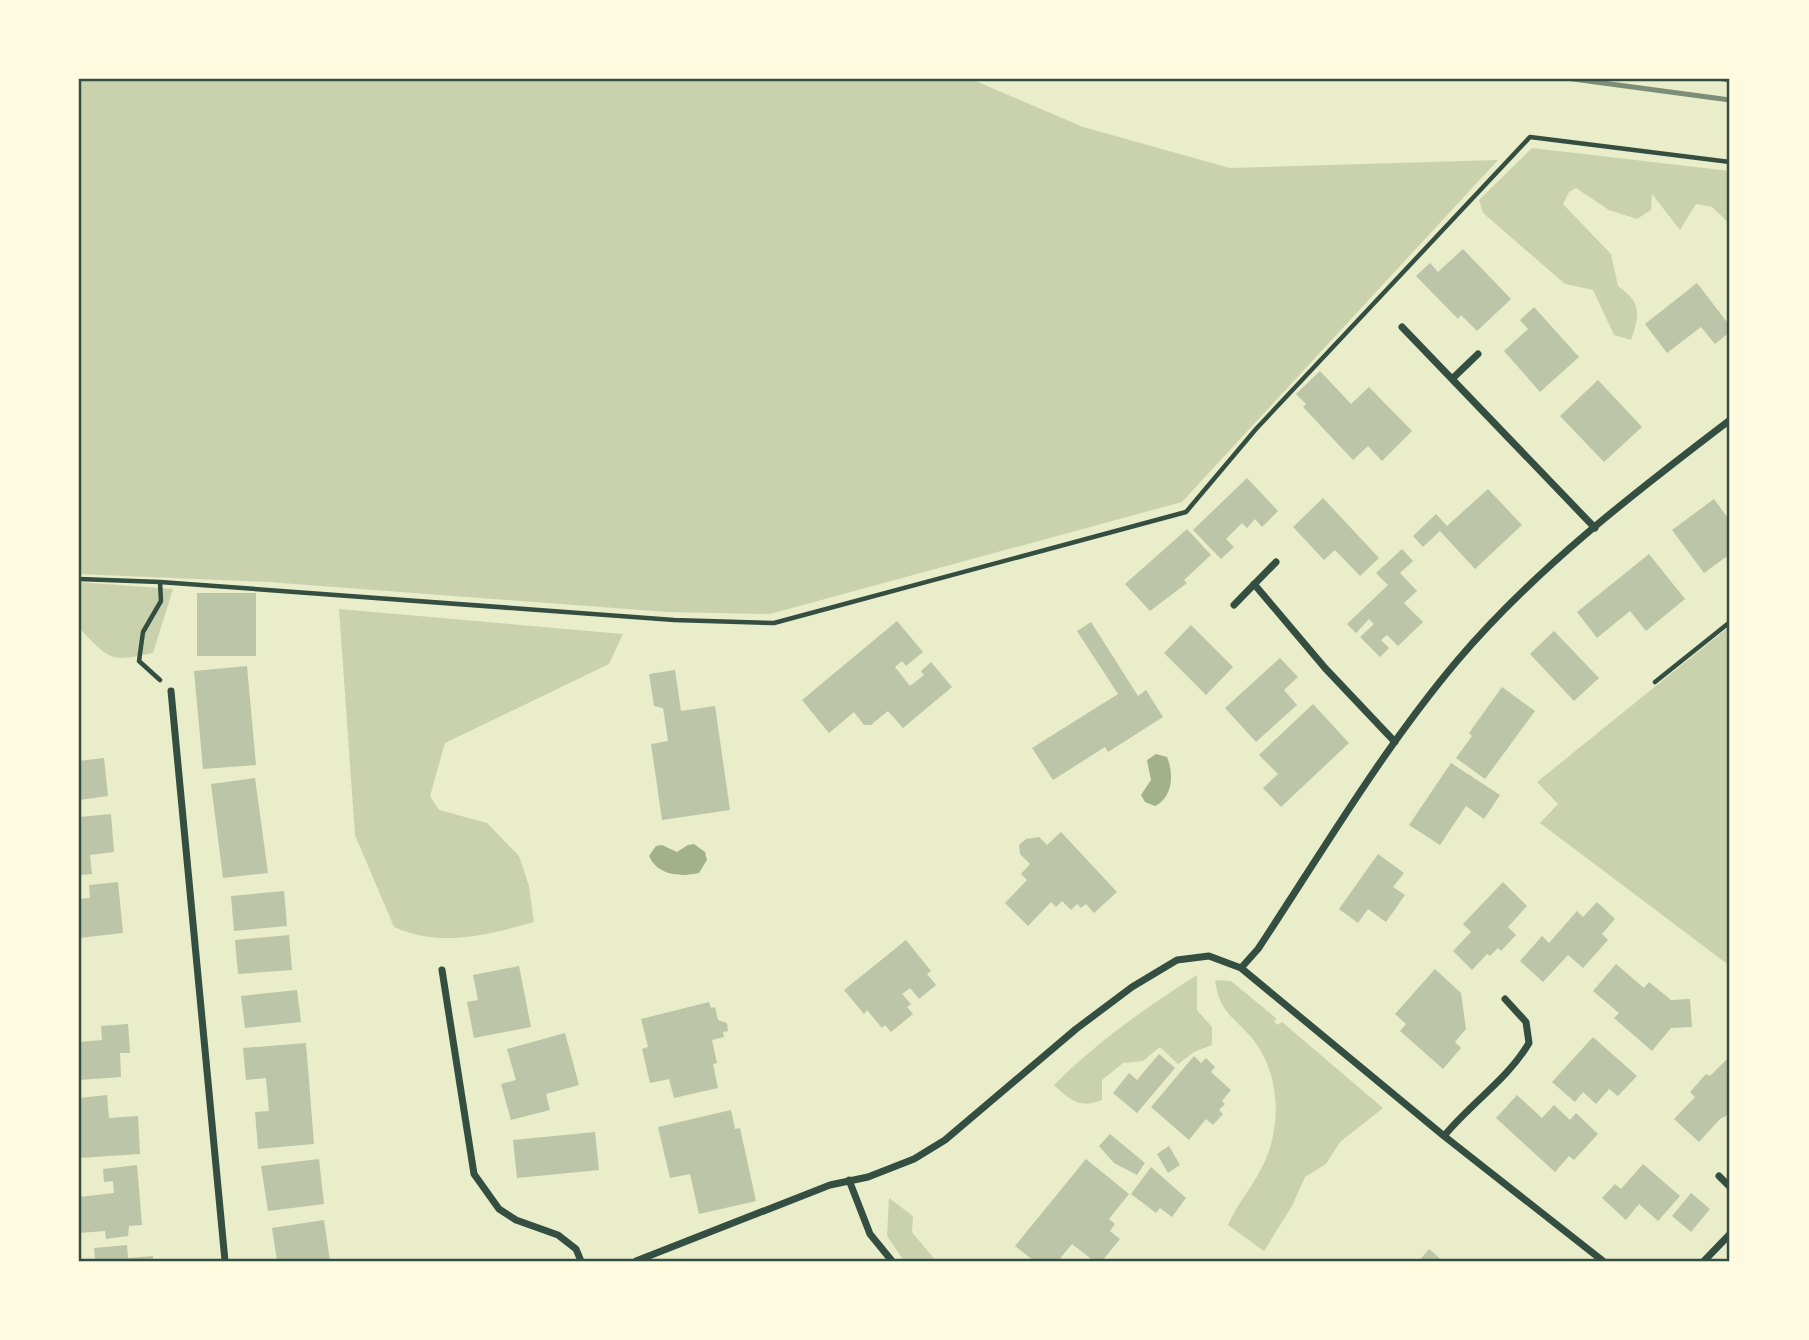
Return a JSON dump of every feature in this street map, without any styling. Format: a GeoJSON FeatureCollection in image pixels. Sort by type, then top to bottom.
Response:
{"type":"FeatureCollection","features":[{"type":"Feature","properties":{"kind":"street"},"geometry":{"type":"LineString","coordinates":[[1402,327],[1595,528]]}},
{"type":"Feature","properties":{"kind":"street"},"geometry":{"type":"LineString","coordinates":[[1452,379],[1478,354]]}},
{"type":"Feature","properties":{"kind":"street"},"geometry":{"type":"LineString","coordinates":[[1241,968],[1258,949],[1395,742],[1456,662],[1509,604],[1595,528],[1730,420]]}},
{"type":"Feature","properties":{"kind":"street"},"geometry":{"type":"LineString","coordinates":[[1234,605],[1276,562]]}},
{"type":"Feature","properties":{"kind":"street"},"geometry":{"type":"LineString","coordinates":[[1254,584],[1325,668],[1395,742]]}},
{"type":"Feature","properties":{"kind":"street"},"geometry":{"type":"LineString","coordinates":[[171,691],[225,1261]]}},
{"type":"Feature","properties":{"kind":"street"},"geometry":{"type":"LineString","coordinates":[[636,1261],[849,1180],[868,1177],[933,1148],[1076,1029],[1132,987],[1177,960],[1209,956],[1241,968],[1444,1136],[1603,1261]]}},
{"type":"Feature","properties":{"kind":"street"},"geometry":{"type":"LineString","coordinates":[[442,970],[474,1174],[499,1209],[516,1220],[558,1235],[576,1249],[581,1261]]}},
{"type":"Feature","properties":{"kind":"street"},"geometry":{"type":"LineString","coordinates":[[1444,1136],[1463,1113],[1514,1068],[1529,1043],[1525,1022],[1505,999]]}},
{"type":"Feature","properties":{"kind":"street"},"geometry":{"type":"LineString","coordinates":[[1719,1176],[1730,1187]]}},
{"type":"Feature","properties":{"kind":"street"},"geometry":{"type":"LineString","coordinates":[[849,1180],[870,1234],[892,1261]]}},
{"type":"Feature","properties":{"kind":"street"},"geometry":{"type":"LineString","coordinates":[[1704,1261],[1730,1234]]}},
{"type":"Feature","properties":{"kind":"path"},"geometry":{"type":"LineString","coordinates":[[79,579],[160,582],[674,620],[774,623],[1186,512],[1256,429],[1530,137],[1730,162]]}},
{"type":"Feature","properties":{"kind":"path"},"geometry":{"type":"LineString","coordinates":[[160,582],[161,601],[143,632],[139,661],[171,691]]}},
{"type":"Feature","properties":{"kind":"path"},"geometry":{"type":"LineString","coordinates":[[1655,682],[1730,622]]}},
{"type":"Feature","properties":{"kind":"shaded area"},"geometry":{"type":"Polygon","coordinates":[[[79,79],[971,79],[1083,127],[1230,168],[1498,160],[1182,502],[770,614],[667,612],[268,582],[79,574],[79,79]]]}},
{"type":"Feature","properties":{"kind":"shaded area"},"geometry":{"type":"Polygon","coordinates":[[[1532,148],[1730,171],[1730,224],[1712,207],[1696,204],[1680,230],[1652,194],[1651,210],[1637,219],[1609,210],[1576,188],[1569,192],[1563,204],[1611,254],[1618,286],[1635,304],[1637,316],[1631,340],[1614,335],[1593,290],[1565,284],[1483,213],[1479,200],[1532,148]]]}},
{"type":"Feature","properties":{"kind":"shaded area"},"geometry":{"type":"Polygon","coordinates":[[[79,582],[173,589],[153,653],[118,658],[97,646],[79,628],[79,582]]]}},
{"type":"Feature","properties":{"kind":"shaded area"},"geometry":{"type":"Polygon","coordinates":[[[339,609],[623,634],[609,664],[445,743],[430,796],[439,810],[487,823],[519,856],[529,886],[534,922],[481,935],[446,938],[429,937],[394,927],[355,835],[339,609]]]}},
{"type":"Feature","properties":{"kind":"shaded area"},"geometry":{"type":"Polygon","coordinates":[[[1730,626],[1730,966],[1540,823],[1558,804],[1537,782],[1730,626]]]}},
{"type":"Feature","properties":{"kind":"shaded area"},"geometry":{"type":"Polygon","coordinates":[[[1156,754],[1167,757],[1171,778],[1169,791],[1155,806],[1145,802],[1141,795],[1151,780],[1147,760],[1156,754]]]}},
{"type":"Feature","properties":{"kind":"shaded area"},"geometry":{"type":"Polygon","coordinates":[[[694,844],[705,852],[707,860],[699,873],[671,874],[658,868],[649,856],[656,846],[662,845],[677,852],[694,844]]]}},
{"type":"Feature","properties":{"kind":"shaded area"},"geometry":{"type":"Polygon","coordinates":[[[1197,975],[1197,1010],[1212,1027],[1212,1045],[1194,1052],[1178,1064],[1160,1047],[1143,1061],[1123,1063],[1102,1080],[1102,1100],[1094,1103],[1076,1101],[1054,1085],[1122,1026],[1197,975]]]}},
{"type":"Feature","properties":{"kind":"shaded area"},"geometry":{"type":"Polygon","coordinates":[[[1215,980],[1231,981],[1277,1019],[1274,1021],[1277,1025],[1282,1022],[1383,1108],[1340,1142],[1326,1164],[1305,1177],[1292,1206],[1264,1251],[1228,1225],[1268,1153],[1275,1119],[1273,1084],[1261,1051],[1224,1007],[1215,980]]]}},
{"type":"Feature","properties":{"kind":"shaded area"},"geometry":{"type":"Polygon","coordinates":[[[889,1198],[913,1216],[912,1232],[936,1261],[904,1261],[887,1236],[889,1198]]]}},
{"type":"Feature","properties":{"kind":"building"},"geometry":{"type":"Polygon","coordinates":[[[1463,249],[1511,299],[1477,331],[1461,315],[1458,319],[1416,276],[1430,263],[1438,272],[1463,249]]]}},
{"type":"Feature","properties":{"kind":"building"},"geometry":{"type":"Polygon","coordinates":[[[1697,283],[1730,326],[1730,332],[1715,344],[1701,327],[1667,353],[1645,324],[1697,283]]]}},
{"type":"Feature","properties":{"kind":"building"},"geometry":{"type":"Polygon","coordinates":[[[1534,307],[1579,357],[1540,392],[1504,351],[1528,329],[1520,320],[1534,307]]]}},
{"type":"Feature","properties":{"kind":"building"},"geometry":{"type":"Polygon","coordinates":[[[1320,371],[1351,404],[1369,387],[1412,431],[1382,461],[1368,446],[1353,460],[1303,407],[1306,404],[1296,394],[1320,371]]]}},
{"type":"Feature","properties":{"kind":"building"},"geometry":{"type":"Polygon","coordinates":[[[1598,380],[1642,427],[1604,462],[1560,416],[1598,380]]]}},
{"type":"Feature","properties":{"kind":"building"},"geometry":{"type":"Polygon","coordinates":[[[1247,478],[1278,511],[1262,527],[1255,519],[1247,528],[1242,523],[1226,539],[1234,547],[1221,559],[1193,530],[1247,478]]]}},
{"type":"Feature","properties":{"kind":"building"},"geometry":{"type":"Polygon","coordinates":[[[1488,489],[1522,525],[1475,569],[1440,531],[1423,547],[1413,536],[1436,514],[1447,526],[1488,489]]]}},
{"type":"Feature","properties":{"kind":"building"},"geometry":{"type":"Polygon","coordinates":[[[1323,498],[1379,558],[1360,576],[1335,550],[1324,560],[1293,527],[1323,498]]]}},
{"type":"Feature","properties":{"kind":"building"},"geometry":{"type":"Polygon","coordinates":[[[1714,499],[1730,521],[1730,554],[1704,573],[1672,530],[1714,499]]]}},
{"type":"Feature","properties":{"kind":"building"},"geometry":{"type":"Polygon","coordinates":[[[1187,529],[1211,555],[1184,580],[1187,583],[1150,611],[1125,584],[1187,529]]]}},
{"type":"Feature","properties":{"kind":"building"},"geometry":{"type":"Polygon","coordinates":[[[1402,549],[1413,561],[1400,573],[1417,591],[1404,603],[1423,622],[1398,646],[1387,635],[1381,640],[1389,648],[1380,657],[1360,637],[1374,624],[1369,619],[1356,633],[1347,624],[1388,585],[1376,573],[1402,549]]]}},
{"type":"Feature","properties":{"kind":"building"},"geometry":{"type":"Polygon","coordinates":[[[1649,554],[1685,599],[1646,631],[1630,611],[1597,638],[1577,612],[1649,554]]]}},
{"type":"Feature","properties":{"kind":"building"},"geometry":{"type":"Polygon","coordinates":[[[197,593],[256,593],[256,656],[197,656],[197,593]]]}},
{"type":"Feature","properties":{"kind":"building"},"geometry":{"type":"Polygon","coordinates":[[[897,621],[923,652],[906,666],[902,661],[895,667],[910,686],[924,675],[921,671],[931,662],[952,687],[903,728],[888,711],[871,725],[864,725],[854,712],[829,733],[802,700],[897,621]]]}},
{"type":"Feature","properties":{"kind":"building"},"geometry":{"type":"Polygon","coordinates":[[[1091,622],[1138,696],[1146,690],[1163,717],[1108,752],[1105,747],[1053,780],[1032,748],[1118,694],[1077,631],[1091,622]]]}},
{"type":"Feature","properties":{"kind":"building"},"geometry":{"type":"Polygon","coordinates":[[[1191,625],[1233,667],[1206,695],[1164,653],[1191,625]]]}},
{"type":"Feature","properties":{"kind":"building"},"geometry":{"type":"Polygon","coordinates":[[[1554,631],[1599,678],[1574,701],[1530,654],[1554,631]]]}},
{"type":"Feature","properties":{"kind":"building"},"geometry":{"type":"Polygon","coordinates":[[[1280,658],[1298,677],[1284,690],[1297,705],[1256,742],[1225,708],[1280,658]]]}},
{"type":"Feature","properties":{"kind":"building"},"geometry":{"type":"Polygon","coordinates":[[[247,666],[256,765],[203,769],[194,671],[247,666]]]}},
{"type":"Feature","properties":{"kind":"building"},"geometry":{"type":"Polygon","coordinates":[[[675,670],[681,711],[715,706],[730,810],[662,820],[651,744],[668,741],[663,708],[654,706],[649,674],[675,670]]]}},
{"type":"Feature","properties":{"kind":"building"},"geometry":{"type":"Polygon","coordinates":[[[1502,687],[1535,711],[1485,779],[1456,758],[1472,736],[1469,733],[1502,687]]]}},
{"type":"Feature","properties":{"kind":"building"},"geometry":{"type":"Polygon","coordinates":[[[1313,704],[1349,743],[1281,807],[1263,788],[1278,774],[1259,755],[1313,704]]]}},
{"type":"Feature","properties":{"kind":"building"},"geometry":{"type":"Polygon","coordinates":[[[104,758],[108,796],[79,800],[79,761],[104,758]]]}},
{"type":"Feature","properties":{"kind":"building"},"geometry":{"type":"Polygon","coordinates":[[[1451,763],[1500,795],[1484,819],[1466,806],[1440,845],[1409,825],[1451,763]]]}},
{"type":"Feature","properties":{"kind":"building"},"geometry":{"type":"Polygon","coordinates":[[[255,778],[268,873],[223,878],[211,784],[255,778]]]}},
{"type":"Feature","properties":{"kind":"building"},"geometry":{"type":"Polygon","coordinates":[[[111,814],[114,852],[90,855],[92,874],[79,875],[79,817],[111,814]]]}},
{"type":"Feature","properties":{"kind":"building"},"geometry":{"type":"Polygon","coordinates":[[[1061,832],[1117,892],[1094,913],[1086,904],[1081,908],[1077,904],[1071,910],[1062,901],[1056,907],[1051,902],[1028,926],[1005,903],[1027,880],[1021,874],[1030,864],[1020,854],[1019,845],[1026,839],[1039,837],[1047,845],[1061,832]]]}},
{"type":"Feature","properties":{"kind":"building"},"geometry":{"type":"Polygon","coordinates":[[[1378,854],[1404,873],[1393,887],[1405,895],[1386,922],[1368,909],[1358,923],[1339,909],[1378,854]]]}},
{"type":"Feature","properties":{"kind":"building"},"geometry":{"type":"Polygon","coordinates":[[[118,882],[123,933],[79,938],[79,899],[90,898],[89,885],[118,882]]]}},
{"type":"Feature","properties":{"kind":"building"},"geometry":{"type":"Polygon","coordinates":[[[1503,882],[1527,906],[1508,927],[1516,935],[1501,951],[1498,948],[1490,956],[1487,954],[1472,970],[1453,951],[1471,932],[1463,924],[1503,882]]]}},
{"type":"Feature","properties":{"kind":"building"},"geometry":{"type":"Polygon","coordinates":[[[284,891],[287,926],[234,931],[231,896],[284,891]]]}},
{"type":"Feature","properties":{"kind":"building"},"geometry":{"type":"Polygon","coordinates":[[[1597,902],[1615,919],[1602,934],[1608,940],[1583,968],[1568,955],[1543,982],[1520,961],[1542,936],[1549,943],[1577,911],[1583,917],[1597,902]]]}},
{"type":"Feature","properties":{"kind":"building"},"geometry":{"type":"Polygon","coordinates":[[[289,935],[292,970],[238,974],[235,940],[289,935]]]}},
{"type":"Feature","properties":{"kind":"building"},"geometry":{"type":"Polygon","coordinates":[[[906,940],[931,971],[927,974],[936,985],[919,999],[910,988],[902,994],[911,1004],[907,1007],[913,1014],[891,1032],[885,1025],[882,1028],[867,1010],[864,1014],[844,990],[906,940]]]}},
{"type":"Feature","properties":{"kind":"building"},"geometry":{"type":"Polygon","coordinates":[[[1616,964],[1644,988],[1649,982],[1671,1000],[1690,999],[1692,1027],[1671,1028],[1652,1051],[1614,1018],[1619,1013],[1593,991],[1616,964]]]}},
{"type":"Feature","properties":{"kind":"building"},"geometry":{"type":"Polygon","coordinates":[[[519,966],[531,1027],[474,1038],[467,1002],[478,1000],[473,975],[519,966]]]}},
{"type":"Feature","properties":{"kind":"building"},"geometry":{"type":"Polygon","coordinates":[[[1435,969],[1461,993],[1466,1029],[1455,1042],[1461,1048],[1443,1069],[1400,1031],[1406,1024],[1395,1014],[1435,969]]]}},
{"type":"Feature","properties":{"kind":"building"},"geometry":{"type":"Polygon","coordinates":[[[297,990],[301,1022],[245,1028],[241,996],[297,990]]]}},
{"type":"Feature","properties":{"kind":"building"},"geometry":{"type":"Polygon","coordinates":[[[709,1002],[711,1008],[715,1007],[718,1020],[727,1023],[728,1031],[723,1032],[724,1037],[712,1040],[717,1063],[713,1064],[718,1088],[674,1098],[669,1079],[650,1083],[642,1049],[648,1047],[641,1019],[709,1002]]]}},
{"type":"Feature","properties":{"kind":"building"},"geometry":{"type":"Polygon","coordinates":[[[128,1024],[130,1053],[120,1053],[121,1077],[79,1080],[79,1042],[102,1040],[101,1026],[128,1024]]]}},
{"type":"Feature","properties":{"kind":"building"},"geometry":{"type":"Polygon","coordinates":[[[565,1033],[579,1085],[546,1094],[550,1110],[511,1120],[501,1084],[516,1080],[507,1049],[565,1033]]]}},
{"type":"Feature","properties":{"kind":"building"},"geometry":{"type":"Polygon","coordinates":[[[1593,1037],[1637,1076],[1618,1096],[1609,1089],[1596,1104],[1583,1092],[1575,1102],[1552,1082],[1593,1037]]]}},
{"type":"Feature","properties":{"kind":"building"},"geometry":{"type":"Polygon","coordinates":[[[306,1043],[314,1144],[258,1149],[255,1112],[269,1111],[266,1078],[246,1080],[243,1048],[306,1043]]]}},
{"type":"Feature","properties":{"kind":"building"},"geometry":{"type":"Polygon","coordinates":[[[1159,1054],[1175,1068],[1137,1113],[1113,1093],[1129,1073],[1137,1080],[1159,1054]]]}},
{"type":"Feature","properties":{"kind":"building"},"geometry":{"type":"Polygon","coordinates":[[[1194,1056],[1201,1063],[1206,1058],[1215,1067],[1211,1072],[1231,1090],[1219,1110],[1223,1114],[1213,1125],[1206,1119],[1189,1140],[1151,1107],[1194,1056]]]}},
{"type":"Feature","properties":{"kind":"building"},"geometry":{"type":"Polygon","coordinates":[[[1727,1059],[1730,1063],[1730,1114],[1720,1119],[1699,1142],[1674,1119],[1695,1097],[1690,1092],[1706,1074],[1710,1076],[1727,1059]]]}},
{"type":"Feature","properties":{"kind":"building"},"geometry":{"type":"Polygon","coordinates":[[[107,1095],[109,1118],[138,1116],[140,1154],[79,1158],[79,1098],[107,1095]]]}},
{"type":"Feature","properties":{"kind":"building"},"geometry":{"type":"Polygon","coordinates":[[[1517,1095],[1542,1118],[1554,1105],[1570,1120],[1576,1113],[1598,1134],[1574,1160],[1569,1156],[1555,1172],[1496,1118],[1517,1095]]]}},
{"type":"Feature","properties":{"kind":"building"},"geometry":{"type":"Polygon","coordinates":[[[731,1110],[735,1129],[740,1128],[756,1201],[699,1214],[690,1174],[670,1178],[658,1127],[731,1110]]]}},
{"type":"Feature","properties":{"kind":"building"},"geometry":{"type":"Polygon","coordinates":[[[595,1132],[599,1170],[517,1178],[513,1140],[595,1132]]]}},
{"type":"Feature","properties":{"kind":"building"},"geometry":{"type":"Polygon","coordinates":[[[1110,1134],[1145,1163],[1137,1175],[1114,1163],[1099,1146],[1110,1134]]]}},
{"type":"Feature","properties":{"kind":"building"},"geometry":{"type":"Polygon","coordinates":[[[1169,1146],[1180,1165],[1168,1173],[1157,1154],[1169,1146]]]}},
{"type":"Feature","properties":{"kind":"building"},"geometry":{"type":"Polygon","coordinates":[[[319,1159],[324,1204],[268,1211],[261,1166],[319,1159]]]}},
{"type":"Feature","properties":{"kind":"building"},"geometry":{"type":"Polygon","coordinates":[[[1086,1159],[1129,1194],[1109,1219],[1115,1224],[1110,1231],[1120,1239],[1102,1261],[1094,1261],[1072,1244],[1058,1261],[1034,1261],[1015,1246],[1086,1159]]]}},
{"type":"Feature","properties":{"kind":"building"},"geometry":{"type":"Polygon","coordinates":[[[1643,1164],[1680,1196],[1658,1221],[1639,1204],[1626,1220],[1602,1198],[1615,1184],[1621,1189],[1643,1164]]]}},
{"type":"Feature","properties":{"kind":"building"},"geometry":{"type":"Polygon","coordinates":[[[137,1165],[142,1225],[129,1226],[128,1236],[106,1239],[105,1231],[79,1233],[79,1197],[114,1193],[113,1181],[104,1182],[103,1169],[137,1165]]]}},
{"type":"Feature","properties":{"kind":"building"},"geometry":{"type":"Polygon","coordinates":[[[1151,1167],[1186,1198],[1172,1217],[1160,1208],[1156,1213],[1131,1194],[1151,1167]]]}},
{"type":"Feature","properties":{"kind":"building"},"geometry":{"type":"Polygon","coordinates":[[[1691,1193],[1710,1209],[1691,1232],[1672,1216],[1691,1193]]]}},
{"type":"Feature","properties":{"kind":"building"},"geometry":{"type":"Polygon","coordinates":[[[324,1220],[330,1261],[277,1261],[272,1228],[324,1220]]]}},
{"type":"Feature","properties":{"kind":"building"},"geometry":{"type":"Polygon","coordinates":[[[127,1245],[128,1258],[153,1256],[153,1261],[95,1261],[94,1248],[127,1245]]]}},
{"type":"Feature","properties":{"kind":"building"},"geometry":{"type":"Polygon","coordinates":[[[1429,1249],[1443,1261],[1419,1261],[1429,1249]]]}},
{"type":"Feature","properties":{"kind":"railway"},"geometry":{"type":"LineString","coordinates":[[1573,79],[1730,100]]}},
{"type":"Feature","properties":{"kind":"railway"},"geometry":{"type":"LineString","coordinates":[[1723,79],[1730,80]]}}]}
